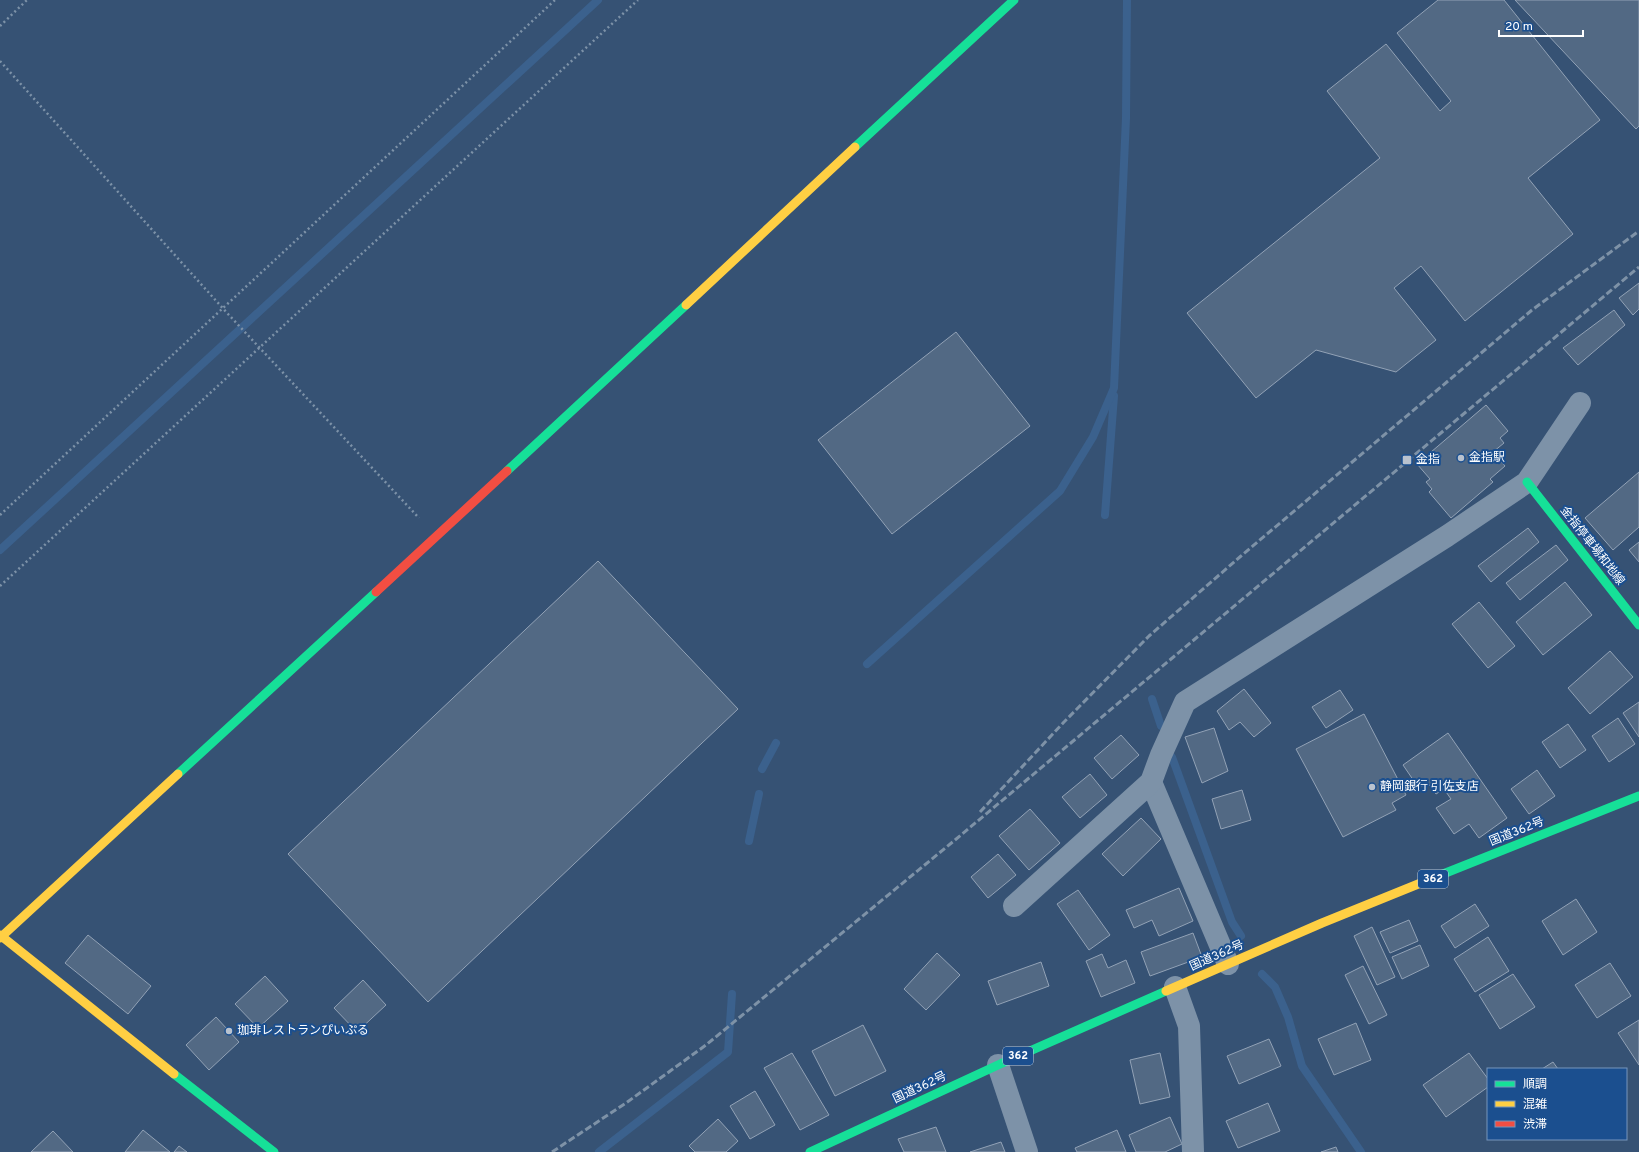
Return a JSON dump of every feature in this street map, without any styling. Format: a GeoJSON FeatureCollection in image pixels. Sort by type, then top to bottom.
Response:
{"type":"FeatureCollection","features":[{"type":"Feature","properties":{"kind":"main road"},"geometry":{"type":"LineString","coordinates":[[274,1152],[132,1042],[0,936],[437,536],[1014,0]]}},
{"type":"Feature","properties":{"kind":"main road","name":"金指停車場和地線"},"geometry":{"type":"LineString","coordinates":[[1527,482],[1639,625]]}},
{"type":"Feature","properties":{"kind":"main road","name":"国道362号"},"geometry":{"type":"LineString","coordinates":[[810,1152],[998,1065],[1322,923],[1638,799]]}},
{"type":"Feature","properties":{"kind":"street"},"geometry":{"type":"LineString","coordinates":[[1014,906],[1151,782],[1160,755],[1185,702],[1447,536],[1527,482],[1580,403]]}},
{"type":"Feature","properties":{"kind":"street"},"geometry":{"type":"LineString","coordinates":[[1151,782],[1228,964]]}},
{"type":"Feature","properties":{"kind":"street"},"geometry":{"type":"LineString","coordinates":[[1175,987],[1189,1026],[1193,1152]]}},
{"type":"Feature","properties":{"kind":"street"},"geometry":{"type":"LineString","coordinates":[[998,1065],[1027,1152]]}},
{"type":"Feature","properties":{"kind":"path"},"geometry":{"type":"LineString","coordinates":[[0,26],[27,0]]}},
{"type":"Feature","properties":{"kind":"path"},"geometry":{"type":"LineString","coordinates":[[0,515],[554,0]]}},
{"type":"Feature","properties":{"kind":"path"},"geometry":{"type":"LineString","coordinates":[[0,586],[638,0]]}},
{"type":"Feature","properties":{"kind":"path"},"geometry":{"type":"LineString","coordinates":[[0,61],[223,309],[437,536]]}},
{"type":"Feature","properties":{"kind":"building"},"geometry":{"type":"Polygon","coordinates":[[[1438,0],[1504,0],[1600,120],[1528,178],[1573,234],[1465,321],[1421,266],[1394,288],[1436,340],[1396,372],[1316,350],[1256,398],[1187,313],[1380,158],[1327,91],[1386,44],[1440,111],[1451,101],[1397,33],[1438,0]]]}},
{"type":"Feature","properties":{"kind":"building"},"geometry":{"type":"Polygon","coordinates":[[[1515,0],[1639,0],[1639,126],[1636,129],[1515,0]]]}},
{"type":"Feature","properties":{"kind":"building"},"geometry":{"type":"Polygon","coordinates":[[[1639,283],[1639,309],[1633,315],[1619,298],[1639,283]]]}},
{"type":"Feature","properties":{"kind":"building"},"geometry":{"type":"Polygon","coordinates":[[[1614,310],[1625,325],[1578,365],[1563,348],[1614,310]]]}},
{"type":"Feature","properties":{"kind":"building"},"geometry":{"type":"Polygon","coordinates":[[[956,332],[1030,426],[892,534],[818,440],[956,332]]]}},
{"type":"Feature","properties":{"kind":"building","name":"金指駅"},"geometry":{"type":"Polygon","coordinates":[[[1486,405],[1508,431],[1500,438],[1504,443],[1493,452],[1505,466],[1490,479],[1493,482],[1451,518],[1429,492],[1432,489],[1426,482],[1430,479],[1417,464],[1486,405]]]}},
{"type":"Feature","properties":{"kind":"building"},"geometry":{"type":"Polygon","coordinates":[[[1639,472],[1639,527],[1613,550],[1585,518],[1639,472]]]}},
{"type":"Feature","properties":{"kind":"building"},"geometry":{"type":"Polygon","coordinates":[[[1528,528],[1539,542],[1491,582],[1478,566],[1528,528]]]}},
{"type":"Feature","properties":{"kind":"building"},"geometry":{"type":"Polygon","coordinates":[[[1639,542],[1639,562],[1629,550],[1639,542]]]}},
{"type":"Feature","properties":{"kind":"building"},"geometry":{"type":"Polygon","coordinates":[[[1556,545],[1568,560],[1520,600],[1506,583],[1556,545]]]}},
{"type":"Feature","properties":{"kind":"building"},"geometry":{"type":"Polygon","coordinates":[[[598,561],[738,709],[428,1002],[288,854],[598,561]]]}},
{"type":"Feature","properties":{"kind":"building"},"geometry":{"type":"Polygon","coordinates":[[[1565,582],[1592,615],[1543,655],[1516,622],[1565,582]]]}},
{"type":"Feature","properties":{"kind":"building"},"geometry":{"type":"Polygon","coordinates":[[[1479,602],[1515,646],[1488,668],[1452,624],[1479,602]]]}},
{"type":"Feature","properties":{"kind":"building"},"geometry":{"type":"Polygon","coordinates":[[[1610,651],[1633,677],[1590,714],[1568,688],[1610,651]]]}},
{"type":"Feature","properties":{"kind":"building"},"geometry":{"type":"Polygon","coordinates":[[[1244,689],[1271,723],[1254,737],[1240,722],[1229,730],[1217,711],[1244,689]]]}},
{"type":"Feature","properties":{"kind":"building"},"geometry":{"type":"Polygon","coordinates":[[[1340,690],[1353,710],[1326,728],[1312,707],[1340,690]]]}},
{"type":"Feature","properties":{"kind":"building"},"geometry":{"type":"Polygon","coordinates":[[[1639,702],[1639,737],[1623,713],[1639,702]]]}},
{"type":"Feature","properties":{"kind":"building"},"geometry":{"type":"Polygon","coordinates":[[[1364,714],[1406,795],[1392,803],[1396,810],[1343,837],[1296,749],[1364,714]]]}},
{"type":"Feature","properties":{"kind":"building"},"geometry":{"type":"Polygon","coordinates":[[[1618,718],[1635,744],[1609,762],[1592,736],[1618,718]]]}},
{"type":"Feature","properties":{"kind":"building"},"geometry":{"type":"Polygon","coordinates":[[[1568,724],[1586,750],[1560,768],[1542,742],[1568,724]]]}},
{"type":"Feature","properties":{"kind":"building"},"geometry":{"type":"Polygon","coordinates":[[[1214,728],[1228,771],[1202,783],[1185,737],[1214,728]]]}},
{"type":"Feature","properties":{"kind":"building"},"geometry":{"type":"Polygon","coordinates":[[[1448,733],[1507,818],[1479,838],[1469,824],[1454,834],[1436,808],[1451,799],[1444,789],[1436,794],[1430,785],[1418,787],[1403,765],[1448,733]]]}},
{"type":"Feature","properties":{"kind":"building"},"geometry":{"type":"Polygon","coordinates":[[[1121,735],[1139,755],[1112,779],[1094,758],[1121,735]]]}},
{"type":"Feature","properties":{"kind":"building"},"geometry":{"type":"Polygon","coordinates":[[[1537,770],[1555,796],[1529,814],[1511,789],[1537,770]]]}},
{"type":"Feature","properties":{"kind":"building"},"geometry":{"type":"Polygon","coordinates":[[[1090,774],[1107,795],[1080,818],[1062,797],[1090,774]]]}},
{"type":"Feature","properties":{"kind":"building"},"geometry":{"type":"Polygon","coordinates":[[[1242,790],[1251,820],[1221,829],[1212,799],[1242,790]]]}},
{"type":"Feature","properties":{"kind":"building"},"geometry":{"type":"Polygon","coordinates":[[[1030,809],[1060,843],[1029,870],[999,836],[1030,809]]]}},
{"type":"Feature","properties":{"kind":"building"},"geometry":{"type":"Polygon","coordinates":[[[1141,818],[1161,839],[1123,876],[1102,854],[1141,818]]]}},
{"type":"Feature","properties":{"kind":"building"},"geometry":{"type":"Polygon","coordinates":[[[998,854],[1016,875],[988,898],[971,877],[998,854]]]}},
{"type":"Feature","properties":{"kind":"building"},"geometry":{"type":"Polygon","coordinates":[[[1179,888],[1193,921],[1159,936],[1152,920],[1134,928],[1126,910],[1179,888]]]}},
{"type":"Feature","properties":{"kind":"building"},"geometry":{"type":"Polygon","coordinates":[[[1078,890],[1110,935],[1089,950],[1057,904],[1078,890]]]}},
{"type":"Feature","properties":{"kind":"building"},"geometry":{"type":"Polygon","coordinates":[[[1576,899],[1597,932],[1563,955],[1542,921],[1576,899]]]}},
{"type":"Feature","properties":{"kind":"building"},"geometry":{"type":"Polygon","coordinates":[[[1475,904],[1489,926],[1455,948],[1441,926],[1475,904]]]}},
{"type":"Feature","properties":{"kind":"building"},"geometry":{"type":"Polygon","coordinates":[[[1409,920],[1418,941],[1390,953],[1380,932],[1409,920]]]}},
{"type":"Feature","properties":{"kind":"building"},"geometry":{"type":"Polygon","coordinates":[[[1372,927],[1395,977],[1377,985],[1354,936],[1372,927]]]}},
{"type":"Feature","properties":{"kind":"building"},"geometry":{"type":"Polygon","coordinates":[[[1193,933],[1202,957],[1150,976],[1141,952],[1193,933]]]}},
{"type":"Feature","properties":{"kind":"building"},"geometry":{"type":"Polygon","coordinates":[[[88,935],[151,986],[128,1014],[65,963],[88,935]]]}},
{"type":"Feature","properties":{"kind":"building"},"geometry":{"type":"Polygon","coordinates":[[[1488,937],[1509,971],[1475,992],[1454,959],[1488,937]]]}},
{"type":"Feature","properties":{"kind":"building"},"geometry":{"type":"Polygon","coordinates":[[[1420,945],[1429,966],[1402,979],[1392,957],[1420,945]]]}},
{"type":"Feature","properties":{"kind":"building"},"geometry":{"type":"Polygon","coordinates":[[[937,953],[960,975],[926,1010],[904,989],[937,953]]]}},
{"type":"Feature","properties":{"kind":"building"},"geometry":{"type":"Polygon","coordinates":[[[1102,954],[1108,968],[1126,960],[1135,983],[1101,997],[1086,961],[1102,954]]]}},
{"type":"Feature","properties":{"kind":"building"},"geometry":{"type":"Polygon","coordinates":[[[1041,962],[1049,986],[997,1005],[988,981],[1041,962]]]}},
{"type":"Feature","properties":{"kind":"building"},"geometry":{"type":"Polygon","coordinates":[[[1610,963],[1631,996],[1597,1018],[1575,985],[1610,963]]]}},
{"type":"Feature","properties":{"kind":"building"},"geometry":{"type":"Polygon","coordinates":[[[1363,966],[1387,1015],[1369,1024],[1345,975],[1363,966]]]}},
{"type":"Feature","properties":{"kind":"building"},"geometry":{"type":"Polygon","coordinates":[[[1513,974],[1535,1007],[1500,1029],[1479,995],[1513,974]]]}},
{"type":"Feature","properties":{"kind":"building"},"geometry":{"type":"Polygon","coordinates":[[[265,976],[288,1001],[258,1028],[235,1004],[265,976]]]}},
{"type":"Feature","properties":{"kind":"building"},"geometry":{"type":"Polygon","coordinates":[[[363,980],[386,1005],[357,1032],[334,1008],[363,980]]]}},
{"type":"Feature","properties":{"kind":"building"},"geometry":{"type":"Polygon","coordinates":[[[216,1017],[239,1042],[209,1070],[186,1045],[216,1017]]]}},
{"type":"Feature","properties":{"kind":"building"},"geometry":{"type":"Polygon","coordinates":[[[1639,1020],[1639,1065],[1618,1033],[1639,1020]]]}},
{"type":"Feature","properties":{"kind":"building"},"geometry":{"type":"Polygon","coordinates":[[[1356,1023],[1371,1060],[1334,1075],[1318,1039],[1356,1023]]]}},
{"type":"Feature","properties":{"kind":"building"},"geometry":{"type":"Polygon","coordinates":[[[863,1025],[886,1071],[835,1096],[812,1051],[863,1025]]]}},
{"type":"Feature","properties":{"kind":"building"},"geometry":{"type":"Polygon","coordinates":[[[1269,1039],[1281,1066],[1239,1084],[1227,1056],[1269,1039]]]}},
{"type":"Feature","properties":{"kind":"building"},"geometry":{"type":"Polygon","coordinates":[[[792,1053],[829,1115],[800,1130],[764,1068],[792,1053]]]}},
{"type":"Feature","properties":{"kind":"building"},"geometry":{"type":"Polygon","coordinates":[[[1160,1053],[1170,1097],[1140,1104],[1130,1060],[1160,1053]]]}},
{"type":"Feature","properties":{"kind":"building"},"geometry":{"type":"Polygon","coordinates":[[[1469,1053],[1487,1078],[1487,1088],[1446,1117],[1423,1085],[1469,1053]]]}},
{"type":"Feature","properties":{"kind":"building"},"geometry":{"type":"Polygon","coordinates":[[[1553,1062],[1557,1068],[1544,1068],[1553,1062]]]}},
{"type":"Feature","properties":{"kind":"building"},"geometry":{"type":"Polygon","coordinates":[[[755,1091],[775,1125],[750,1139],[730,1106],[755,1091]]]}},
{"type":"Feature","properties":{"kind":"building"},"geometry":{"type":"Polygon","coordinates":[[[1268,1103],[1280,1131],[1238,1148],[1226,1121],[1268,1103]]]}},
{"type":"Feature","properties":{"kind":"building"},"geometry":{"type":"Polygon","coordinates":[[[1170,1117],[1182,1144],[1165,1152],[1136,1152],[1129,1135],[1170,1117]]]}},
{"type":"Feature","properties":{"kind":"building"},"geometry":{"type":"Polygon","coordinates":[[[718,1119],[738,1141],[726,1152],[695,1152],[689,1146],[718,1119]]]}},
{"type":"Feature","properties":{"kind":"building"},"geometry":{"type":"Polygon","coordinates":[[[936,1127],[946,1152],[904,1152],[898,1139],[936,1127]]]}},
{"type":"Feature","properties":{"kind":"building"},"geometry":{"type":"Polygon","coordinates":[[[143,1130],[170,1152],[125,1152],[143,1130]]]}},
{"type":"Feature","properties":{"kind":"building"},"geometry":{"type":"Polygon","coordinates":[[[1117,1130],[1126,1152],[1077,1152],[1075,1148],[1117,1130]]]}},
{"type":"Feature","properties":{"kind":"building"},"geometry":{"type":"Polygon","coordinates":[[[53,1131],[73,1152],[31,1152],[53,1131]]]}},
{"type":"Feature","properties":{"kind":"building"},"geometry":{"type":"Polygon","coordinates":[[[1001,1142],[1005,1152],[970,1152],[1001,1142]]]}},
{"type":"Feature","properties":{"kind":"building"},"geometry":{"type":"Polygon","coordinates":[[[179,1146],[187,1152],[174,1152],[179,1146]]]}},
{"type":"Feature","properties":{"kind":"building"},"geometry":{"type":"Polygon","coordinates":[[[1336,1147],[1338,1152],[1321,1152],[1336,1147]]]}},
{"type":"Feature","properties":{"kind":"waterway"},"geometry":{"type":"LineString","coordinates":[[0,550],[598,0]]}},
{"type":"Feature","properties":{"kind":"waterway"},"geometry":{"type":"LineString","coordinates":[[867,664],[1060,491],[1093,437],[1114,388],[1126,118],[1127,0]]}},
{"type":"Feature","properties":{"kind":"waterway"},"geometry":{"type":"LineString","coordinates":[[1105,515],[1114,396]]}},
{"type":"Feature","properties":{"kind":"waterway"},"geometry":{"type":"LineString","coordinates":[[1152,699],[1161,726]]}},
{"type":"Feature","properties":{"kind":"waterway"},"geometry":{"type":"LineString","coordinates":[[762,769],[776,743]]}},
{"type":"Feature","properties":{"kind":"waterway"},"geometry":{"type":"LineString","coordinates":[[1172,757],[1232,922],[1241,936]]}},
{"type":"Feature","properties":{"kind":"waterway"},"geometry":{"type":"LineString","coordinates":[[749,841],[759,794]]}},
{"type":"Feature","properties":{"kind":"waterway"},"geometry":{"type":"LineString","coordinates":[[1262,974],[1275,987],[1288,1017],[1302,1066],[1361,1152]]}},
{"type":"Feature","properties":{"kind":"waterway"},"geometry":{"type":"LineString","coordinates":[[599,1152],[728,1052],[732,994]]}},
{"type":"Feature","properties":{"kind":"railway"},"geometry":{"type":"LineString","coordinates":[[980,812],[1064,722],[1149,636],[1241,556],[1532,310],[1639,231]]}},
{"type":"Feature","properties":{"kind":"railway"},"geometry":{"type":"LineString","coordinates":[[552,1152],[626,1103],[706,1045],[955,840],[1639,267]]}},
{"type":"Feature","properties":{"kind":"traffic: fast"},"geometry":{"type":"LineString","coordinates":[[855,147],[1014,0]]}},
{"type":"Feature","properties":{"kind":"traffic: fast"},"geometry":{"type":"LineString","coordinates":[[507,471],[686,305]]}},
{"type":"Feature","properties":{"kind":"traffic: fast"},"geometry":{"type":"LineString","coordinates":[[1527,482],[1639,625]]}},
{"type":"Feature","properties":{"kind":"traffic: fast"},"geometry":{"type":"LineString","coordinates":[[178,774],[376,592]]}},
{"type":"Feature","properties":{"kind":"traffic: fast"},"geometry":{"type":"LineString","coordinates":[[1438,876],[1639,796]]}},
{"type":"Feature","properties":{"kind":"traffic: fast"},"geometry":{"type":"LineString","coordinates":[[810,1152],[998,1065],[1166,991]]}},
{"type":"Feature","properties":{"kind":"traffic: fast"},"geometry":{"type":"LineString","coordinates":[[174,1074],[274,1152]]}},
{"type":"Feature","properties":{"kind":"traffic: slow"},"geometry":{"type":"LineString","coordinates":[[686,305],[855,147]]}},
{"type":"Feature","properties":{"kind":"traffic: slow"},"geometry":{"type":"LineString","coordinates":[[0,938],[178,774]]}},
{"type":"Feature","properties":{"kind":"traffic: slow"},"geometry":{"type":"LineString","coordinates":[[1166,991],[1322,923],[1438,876]]}},
{"type":"Feature","properties":{"kind":"traffic: slow"},"geometry":{"type":"LineString","coordinates":[[0,935],[174,1074]]}},
{"type":"Feature","properties":{"kind":"traffic: jam"},"geometry":{"type":"LineString","coordinates":[[376,592],[507,471]]}},
{"type":"Feature","properties":{"kind":"place","name":"金指駅"},"geometry":{"type":"Point","coordinates":[1461,458]}},
{"type":"Feature","properties":{"kind":"place","name":"金指"},"geometry":{"type":"Point","coordinates":[1407,460]}},
{"type":"Feature","properties":{"kind":"place","name":"静岡銀行 引佐支店"},"geometry":{"type":"Point","coordinates":[1372,787]}},
{"type":"Feature","properties":{"kind":"place","name":"珈琲レストランぴいぷる"},"geometry":{"type":"Point","coordinates":[229,1031]}}]}
